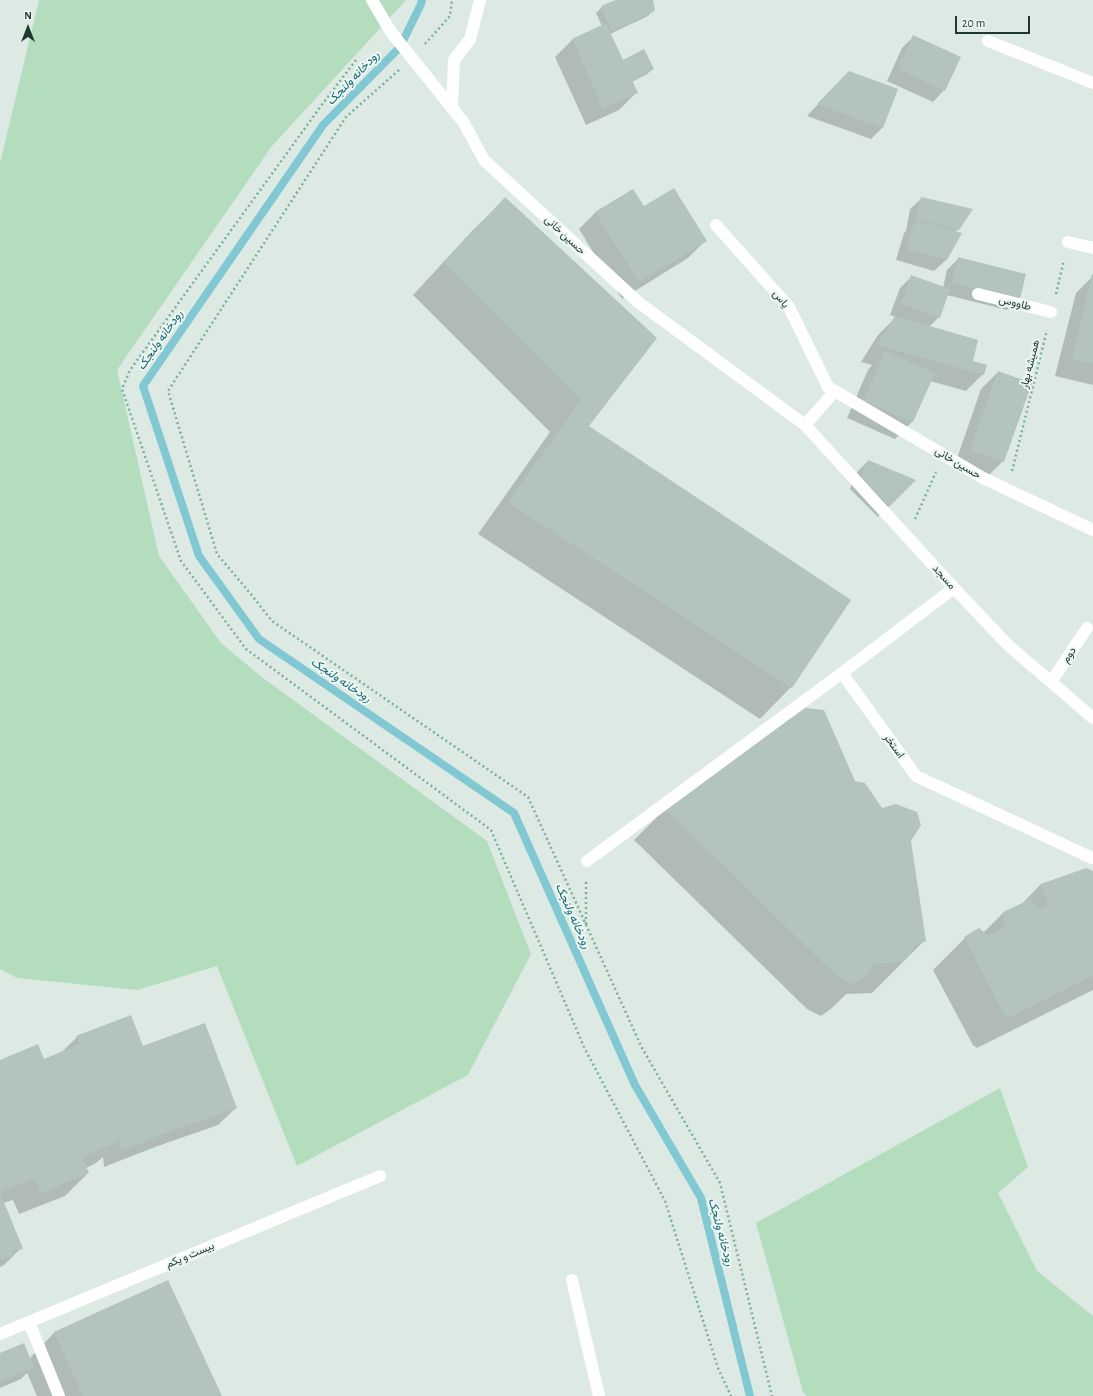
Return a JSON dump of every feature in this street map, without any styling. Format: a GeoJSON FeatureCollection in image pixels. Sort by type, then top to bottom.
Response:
{"type":"FeatureCollection","features":[{"type":"Feature","properties":{"kind":"street","name":"حسین خانی"},"geometry":{"type":"LineString","coordinates":[[372,0],[391,32],[464,123],[484,160],[638,302],[805,425]]}},
{"type":"Feature","properties":{"kind":"street"},"geometry":{"type":"LineString","coordinates":[[452,107],[454,60],[470,40],[480,0]]}},
{"type":"Feature","properties":{"kind":"street"},"geometry":{"type":"LineString","coordinates":[[988,41],[1093,83]]}},
{"type":"Feature","properties":{"kind":"street","name":"یاس"},"geometry":{"type":"LineString","coordinates":[[716,225],[789,308],[831,389]]}},
{"type":"Feature","properties":{"kind":"street"},"geometry":{"type":"LineString","coordinates":[[1068,242],[1093,248]]}},
{"type":"Feature","properties":{"kind":"street","name":"طاووس"},"geometry":{"type":"LineString","coordinates":[[978,294],[1051,312]]}},
{"type":"Feature","properties":{"kind":"street","name":"حسین خانی"},"geometry":{"type":"LineString","coordinates":[[831,389],[983,478],[1093,530]]}},
{"type":"Feature","properties":{"kind":"street"},"geometry":{"type":"LineString","coordinates":[[805,425],[831,389]]}},
{"type":"Feature","properties":{"kind":"street","name":"مسجد"},"geometry":{"type":"LineString","coordinates":[[805,425],[1009,646],[1093,718]]}},
{"type":"Feature","properties":{"kind":"street"},"geometry":{"type":"LineString","coordinates":[[587,861],[842,673],[954,588]]}},
{"type":"Feature","properties":{"kind":"street","name":"دوم"},"geometry":{"type":"LineString","coordinates":[[1051,682],[1087,628]]}},
{"type":"Feature","properties":{"kind":"street","name":"استخر"},"geometry":{"type":"LineString","coordinates":[[842,673],[916,776],[1092,858]]}},
{"type":"Feature","properties":{"kind":"street","name":"بیست و یکم"},"geometry":{"type":"LineString","coordinates":[[0,1334],[380,1176]]}},
{"type":"Feature","properties":{"kind":"street"},"geometry":{"type":"LineString","coordinates":[[572,1280],[599,1396]]}},
{"type":"Feature","properties":{"kind":"street"},"geometry":{"type":"LineString","coordinates":[[29,1322],[59,1396]]}},
{"type":"Feature","properties":{"kind":"path"},"geometry":{"type":"LineString","coordinates":[[452,0],[450,16],[346,117],[168,391],[217,554],[272,622],[528,797],[642,1048],[720,1183],[772,1396]]}},
{"type":"Feature","properties":{"kind":"path"},"geometry":{"type":"LineString","coordinates":[[356,60],[316,112],[130,370],[122,389],[181,561],[246,649],[491,830],[584,1047],[665,1201],[718,1368],[730,1396]]}},
{"type":"Feature","properties":{"kind":"path","name":"همیشه بهار"},"geometry":{"type":"LineString","coordinates":[[1007,490],[1068,242]]}},
{"type":"Feature","properties":{"kind":"path"},"geometry":{"type":"LineString","coordinates":[[907,537],[944,455]]}},
{"type":"Feature","properties":{"kind":"path"},"geometry":{"type":"LineString","coordinates":[[586,926],[587,861]]}},
{"type":"Feature","properties":{"kind":"green space"},"geometry":{"type":"Polygon","coordinates":[[[39,0],[406,0],[272,146],[117,370],[159,556],[221,643],[263,678],[487,841],[531,954],[468,1075],[297,1166],[217,966],[137,990],[17,978],[0,969],[0,163],[39,0]]]}},
{"type":"Feature","properties":{"kind":"green space"},"geometry":{"type":"Polygon","coordinates":[[[1000,1088],[1028,1167],[998,1193],[1037,1271],[1093,1316],[1093,1396],[807,1396],[803,1392],[756,1223],[1000,1088]]]}},
{"type":"Feature","properties":{"kind":"building"},"geometry":{"type":"Polygon","coordinates":[[[616,0],[653,0],[655,11],[611,31],[601,6],[616,0]]]}},
{"type":"Feature","properties":{"kind":"building"},"geometry":{"type":"Polygon","coordinates":[[[606,23],[623,60],[644,49],[654,69],[632,80],[638,93],[603,108],[572,39],[606,23]]]}},
{"type":"Feature","properties":{"kind":"building"},"geometry":{"type":"Polygon","coordinates":[[[913,35],[961,57],[945,91],[898,69],[913,35]]]}},
{"type":"Feature","properties":{"kind":"building"},"geometry":{"type":"Polygon","coordinates":[[[849,71],[898,89],[883,128],[817,104],[849,71]]]}},
{"type":"Feature","properties":{"kind":"building"},"geometry":{"type":"Polygon","coordinates":[[[674,188],[707,241],[639,282],[595,212],[633,189],[644,206],[674,188]]]}},
{"type":"Feature","properties":{"kind":"building"},"geometry":{"type":"Polygon","coordinates":[[[505,197],[657,338],[589,426],[851,600],[792,688],[508,502],[581,400],[444,263],[505,197]]]}},
{"type":"Feature","properties":{"kind":"building"},"geometry":{"type":"Polygon","coordinates":[[[921,197],[973,209],[959,230],[916,219],[921,197]]]}},
{"type":"Feature","properties":{"kind":"building"},"geometry":{"type":"Polygon","coordinates":[[[915,220],[962,233],[947,260],[907,249],[915,220]]]}},
{"type":"Feature","properties":{"kind":"building"},"geometry":{"type":"Polygon","coordinates":[[[958,257],[1026,274],[1020,299],[952,283],[958,257]]]}},
{"type":"Feature","properties":{"kind":"building"},"geometry":{"type":"Polygon","coordinates":[[[1093,274],[1093,364],[1072,359],[1093,274]]]}},
{"type":"Feature","properties":{"kind":"building"},"geometry":{"type":"Polygon","coordinates":[[[911,275],[950,289],[940,318],[901,304],[911,275]]]}},
{"type":"Feature","properties":{"kind":"building"},"geometry":{"type":"Polygon","coordinates":[[[895,316],[978,340],[973,361],[987,365],[984,375],[877,345],[895,316]]]}},
{"type":"Feature","properties":{"kind":"building"},"geometry":{"type":"Polygon","coordinates":[[[885,351],[935,373],[913,422],[864,401],[885,351]]]}},
{"type":"Feature","properties":{"kind":"building"},"geometry":{"type":"Polygon","coordinates":[[[998,371],[1032,383],[1004,462],[970,450],[998,371]]]}},
{"type":"Feature","properties":{"kind":"building"},"geometry":{"type":"Polygon","coordinates":[[[868,460],[916,480],[890,506],[861,477],[868,460]]]}},
{"type":"Feature","properties":{"kind":"building"},"geometry":{"type":"Polygon","coordinates":[[[805,708],[824,710],[855,781],[865,783],[882,808],[896,804],[917,812],[921,825],[911,841],[926,941],[916,946],[904,961],[874,964],[865,977],[853,984],[839,978],[664,808],[805,708]]]}},
{"type":"Feature","properties":{"kind":"building"},"geometry":{"type":"Polygon","coordinates":[[[1086,868],[1093,871],[1093,975],[1009,1017],[1004,1014],[964,937],[979,928],[988,936],[1005,927],[1003,912],[1031,899],[1038,910],[1048,905],[1041,884],[1086,868]]]}},
{"type":"Feature","properties":{"kind":"building"},"geometry":{"type":"Polygon","coordinates":[[[131,1015],[143,1046],[205,1023],[237,1108],[176,1129],[121,1151],[120,1141],[82,1157],[89,1173],[41,1193],[35,1178],[0,1192],[0,1060],[38,1044],[44,1059],[80,1044],[76,1036],[131,1015]]]}},
{"type":"Feature","properties":{"kind":"building"},"geometry":{"type":"Polygon","coordinates":[[[0,1192],[23,1249],[10,1251],[13,1255],[0,1260],[0,1192]]]}},
{"type":"Feature","properties":{"kind":"building"},"geometry":{"type":"Polygon","coordinates":[[[168,1280],[222,1396],[83,1396],[54,1332],[168,1280]]]}},
{"type":"Feature","properties":{"kind":"building"},"geometry":{"type":"Polygon","coordinates":[[[24,1343],[34,1368],[0,1381],[0,1353],[24,1343]]]}},
{"type":"Feature","properties":{"kind":"waterway","name":"رودخانه ولنجک"},"geometry":{"type":"LineString","coordinates":[[422,0],[400,47],[323,125],[143,386],[199,556],[259,639],[514,813],[635,1085],[701,1198],[750,1396]]}}]}
